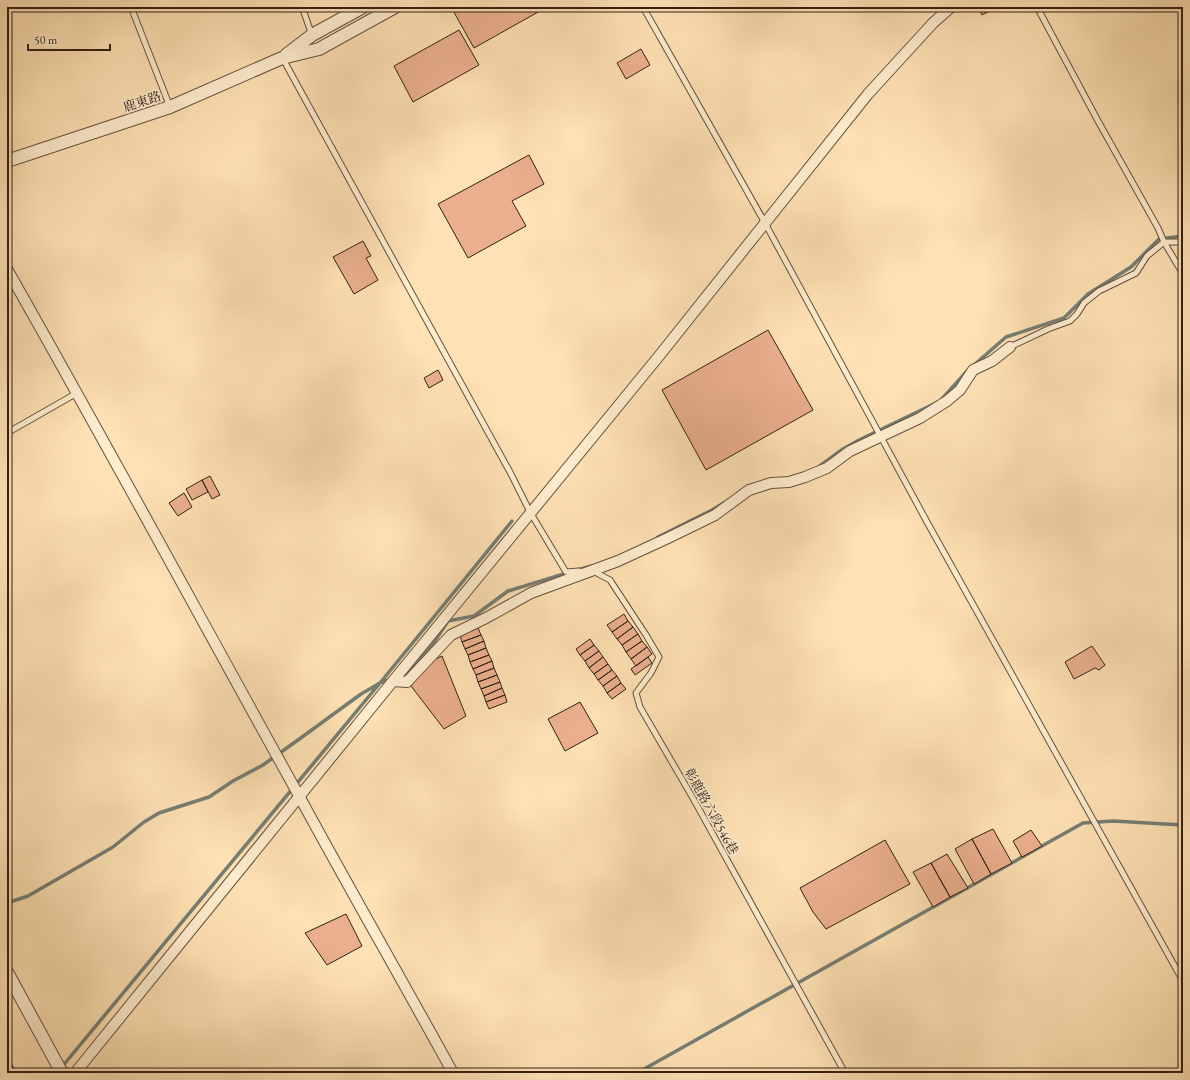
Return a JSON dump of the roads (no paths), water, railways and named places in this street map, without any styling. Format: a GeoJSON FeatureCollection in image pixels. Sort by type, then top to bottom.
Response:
{"type":"FeatureCollection","features":[{"type":"Feature","properties":{"kind":"street","name":"鹿東路"},"geometry":{"type":"LineString","coordinates":[[282,58],[312,35],[362,7]]}},
{"type":"Feature","properties":{"kind":"street","name":"鹿東路"},"geometry":{"type":"LineString","coordinates":[[7,161],[170,107],[282,58],[319,49],[396,7]]}},
{"type":"Feature","properties":{"kind":"street"},"geometry":{"type":"LineString","coordinates":[[75,1073],[530,512],[659,356],[868,94],[933,23],[951,7]]}},
{"type":"Feature","properties":{"kind":"street"},"geometry":{"type":"LineString","coordinates":[[7,269],[78,393],[299,796],[391,958],[453,1073]]}},
{"type":"Feature","properties":{"kind":"street"},"geometry":{"type":"LineString","coordinates":[[393,681],[407,682],[451,635],[531,594],[593,571],[668,538],[715,515],[749,490],[771,483],[789,482],[827,468],[850,451],[920,418],[947,401],[960,390],[973,370],[992,361],[1010,346]]}},
{"type":"Feature","properties":{"kind":"street"},"geometry":{"type":"LineString","coordinates":[[7,972],[62,1073]]}},
{"type":"Feature","properties":{"kind":"lane"},"geometry":{"type":"LineString","coordinates":[[130,7],[170,107]]}},
{"type":"Feature","properties":{"kind":"lane"},"geometry":{"type":"LineString","coordinates":[[302,7],[312,35]]}},
{"type":"Feature","properties":{"kind":"lane"},"geometry":{"type":"LineString","coordinates":[[643,7],[765,223],[880,437],[1183,981]]}},
{"type":"Feature","properties":{"kind":"lane"},"geometry":{"type":"LineString","coordinates":[[1037,7],[1098,122],[1183,274]]}},
{"type":"Feature","properties":{"kind":"lane"},"geometry":{"type":"LineString","coordinates":[[282,58],[511,474],[530,512],[566,572],[593,571]]}},
{"type":"Feature","properties":{"kind":"lane"},"geometry":{"type":"LineString","coordinates":[[1010,346],[1070,321],[1077,314],[1084,303],[1099,291],[1136,273],[1146,256],[1164,242],[1183,242]]}},
{"type":"Feature","properties":{"kind":"lane"},"geometry":{"type":"LineString","coordinates":[[7,433],[78,393]]}},
{"type":"Feature","properties":{"kind":"lane","name":"彰鹿路六段546巷"},"geometry":{"type":"LineString","coordinates":[[593,571],[610,580],[659,657],[651,673],[636,693],[640,707],[702,814],[845,1073]]}},
{"type":"Feature","properties":{"kind":"waterway"},"geometry":{"type":"LineString","coordinates":[[974,365],[1006,337],[1064,318],[1088,294],[1131,267],[1159,239],[1183,236]]}},
{"type":"Feature","properties":{"kind":"waterway"},"geometry":{"type":"LineString","coordinates":[[817,468],[843,449],[859,440],[940,401],[968,370]]}},
{"type":"Feature","properties":{"kind":"waterway"},"geometry":{"type":"LineString","coordinates":[[658,537],[727,501]]}},
{"type":"Feature","properties":{"kind":"waterway"},"geometry":{"type":"LineString","coordinates":[[61,1068],[380,683],[512,521]]}},
{"type":"Feature","properties":{"kind":"waterway"},"geometry":{"type":"LineString","coordinates":[[577,570],[592,566]]}},
{"type":"Feature","properties":{"kind":"waterway"},"geometry":{"type":"LineString","coordinates":[[402,675],[407,673],[431,647],[448,621],[474,616],[508,591],[567,573]]}},
{"type":"Feature","properties":{"kind":"waterway"},"geometry":{"type":"LineString","coordinates":[[7,903],[28,896],[113,847],[144,822],[159,813],[209,797],[233,781],[263,765],[361,694],[390,679]]}},
{"type":"Feature","properties":{"kind":"waterway"},"geometry":{"type":"LineString","coordinates":[[637,1073],[1083,823],[1113,821],[1183,825]]}}]}
